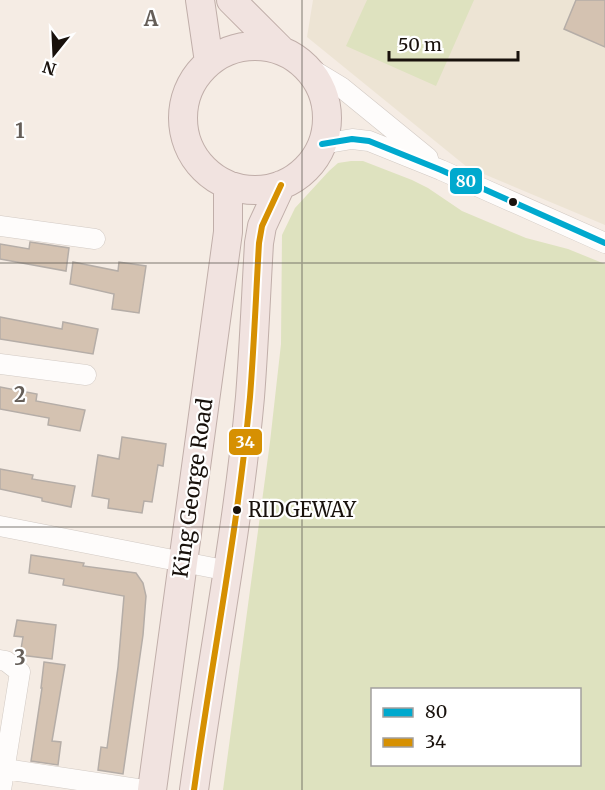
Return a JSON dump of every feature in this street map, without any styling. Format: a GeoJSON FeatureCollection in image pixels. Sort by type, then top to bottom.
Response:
{"type":"FeatureCollection","features":[{"type":"Feature","properties":{"kind":"highway"},"geometry":{"type":"LineString","coordinates":[[200,0],[209,62]]}},
{"type":"Feature","properties":{"kind":"highway"},"geometry":{"type":"LineString","coordinates":[[231,0],[317,81],[325,101],[327,123],[322,144],[312,162],[298,176],[281,185],[263,190],[245,190],[228,185],[207,172],[191,153],[183,129],[184,104],[193,81],[209,62],[226,52],[244,47],[263,47],[292,58]]}},
{"type":"Feature","properties":{"kind":"highway","name":"King George Road"},"geometry":{"type":"LineString","coordinates":[[152,790],[228,232],[228,185]]}},
{"type":"Feature","properties":{"kind":"highway","name":"King George Road"},"geometry":{"type":"LineString","coordinates":[[194,790],[205,706],[229,570],[250,397],[259,243],[262,226],[281,185]]}},
{"type":"Feature","properties":{"kind":"street"},"geometry":{"type":"LineString","coordinates":[[292,58],[341,87],[441,170]]}},
{"type":"Feature","properties":{"kind":"street"},"geometry":{"type":"LineString","coordinates":[[322,144],[352,139],[369,141],[441,170],[605,243]]}},
{"type":"Feature","properties":{"kind":"street"},"geometry":{"type":"LineString","coordinates":[[0,226],[95,239]]}},
{"type":"Feature","properties":{"kind":"street"},"geometry":{"type":"LineString","coordinates":[[0,364],[86,375]]}},
{"type":"Feature","properties":{"kind":"street"},"geometry":{"type":"LineString","coordinates":[[0,526],[183,563],[229,570]]}},
{"type":"Feature","properties":{"kind":"street"},"geometry":{"type":"LineString","coordinates":[[0,660],[6,661],[20,672],[1,790]]}},
{"type":"Feature","properties":{"kind":"street"},"geometry":{"type":"LineString","coordinates":[[5,769],[144,790]]}},
{"type":"Feature","properties":{"kind":"shaded area"},"geometry":{"type":"Polygon","coordinates":[[[313,0],[605,0],[605,225],[467,167],[307,37],[313,0]]]}},
{"type":"Feature","properties":{"kind":"green space"},"geometry":{"type":"Polygon","coordinates":[[[367,0],[474,0],[436,86],[346,46],[367,0]]]}},
{"type":"Feature","properties":{"kind":"green space"},"geometry":{"type":"Polygon","coordinates":[[[363,161],[428,188],[462,211],[526,238],[568,249],[605,264],[605,790],[223,790],[281,344],[282,235],[295,208],[338,163],[363,161]]]}},
{"type":"Feature","properties":{"kind":"building"},"geometry":{"type":"Polygon","coordinates":[[[576,0],[605,0],[605,47],[564,29],[576,0]]]}},
{"type":"Feature","properties":{"kind":"building"},"geometry":{"type":"Polygon","coordinates":[[[30,242],[69,248],[66,271],[0,259],[0,244],[29,249],[30,242]]]}},
{"type":"Feature","properties":{"kind":"building"},"geometry":{"type":"Polygon","coordinates":[[[73,262],[118,271],[119,262],[146,266],[139,313],[112,309],[114,294],[70,284],[73,262]]]}},
{"type":"Feature","properties":{"kind":"building"},"geometry":{"type":"Polygon","coordinates":[[[0,317],[62,329],[63,322],[98,329],[93,354],[0,339],[0,317]]]}},
{"type":"Feature","properties":{"kind":"building"},"geometry":{"type":"Polygon","coordinates":[[[0,387],[37,394],[36,401],[85,410],[80,431],[48,425],[49,418],[0,409],[0,387]]]}},
{"type":"Feature","properties":{"kind":"building"},"geometry":{"type":"Polygon","coordinates":[[[122,437],[166,444],[163,466],[158,465],[152,502],[144,501],[142,513],[108,508],[109,499],[92,496],[98,455],[119,459],[122,437]]]}},
{"type":"Feature","properties":{"kind":"building"},"geometry":{"type":"Polygon","coordinates":[[[0,469],[33,475],[32,479],[75,486],[71,507],[0,489],[0,469]]]}},
{"type":"Feature","properties":{"kind":"building"},"geometry":{"type":"Polygon","coordinates":[[[31,555],[84,563],[83,566],[136,573],[143,583],[146,596],[143,635],[123,774],[98,770],[101,747],[107,748],[118,667],[124,596],[63,585],[64,579],[29,573],[31,555]]]}},
{"type":"Feature","properties":{"kind":"building"},"geometry":{"type":"Polygon","coordinates":[[[17,620],[56,625],[52,659],[20,655],[23,637],[14,636],[17,620]]]}},
{"type":"Feature","properties":{"kind":"building"},"geometry":{"type":"Polygon","coordinates":[[[44,662],[65,665],[52,741],[61,742],[58,765],[31,761],[44,662]]]}},
{"type":"Feature","properties":{"kind":"transit line","name":"80"},"geometry":{"type":"LineString","coordinates":[[322,144],[352,139],[369,141],[441,170],[605,243]]}},
{"type":"Feature","properties":{"kind":"transit line","name":"34"},"geometry":{"type":"LineString","coordinates":[[194,790],[245,446],[259,243],[262,226],[281,185]]}},
{"type":"Feature","properties":{"kind":"place","name":"RIDGEWAY"},"geometry":{"type":"Point","coordinates":[237,510]}}]}
